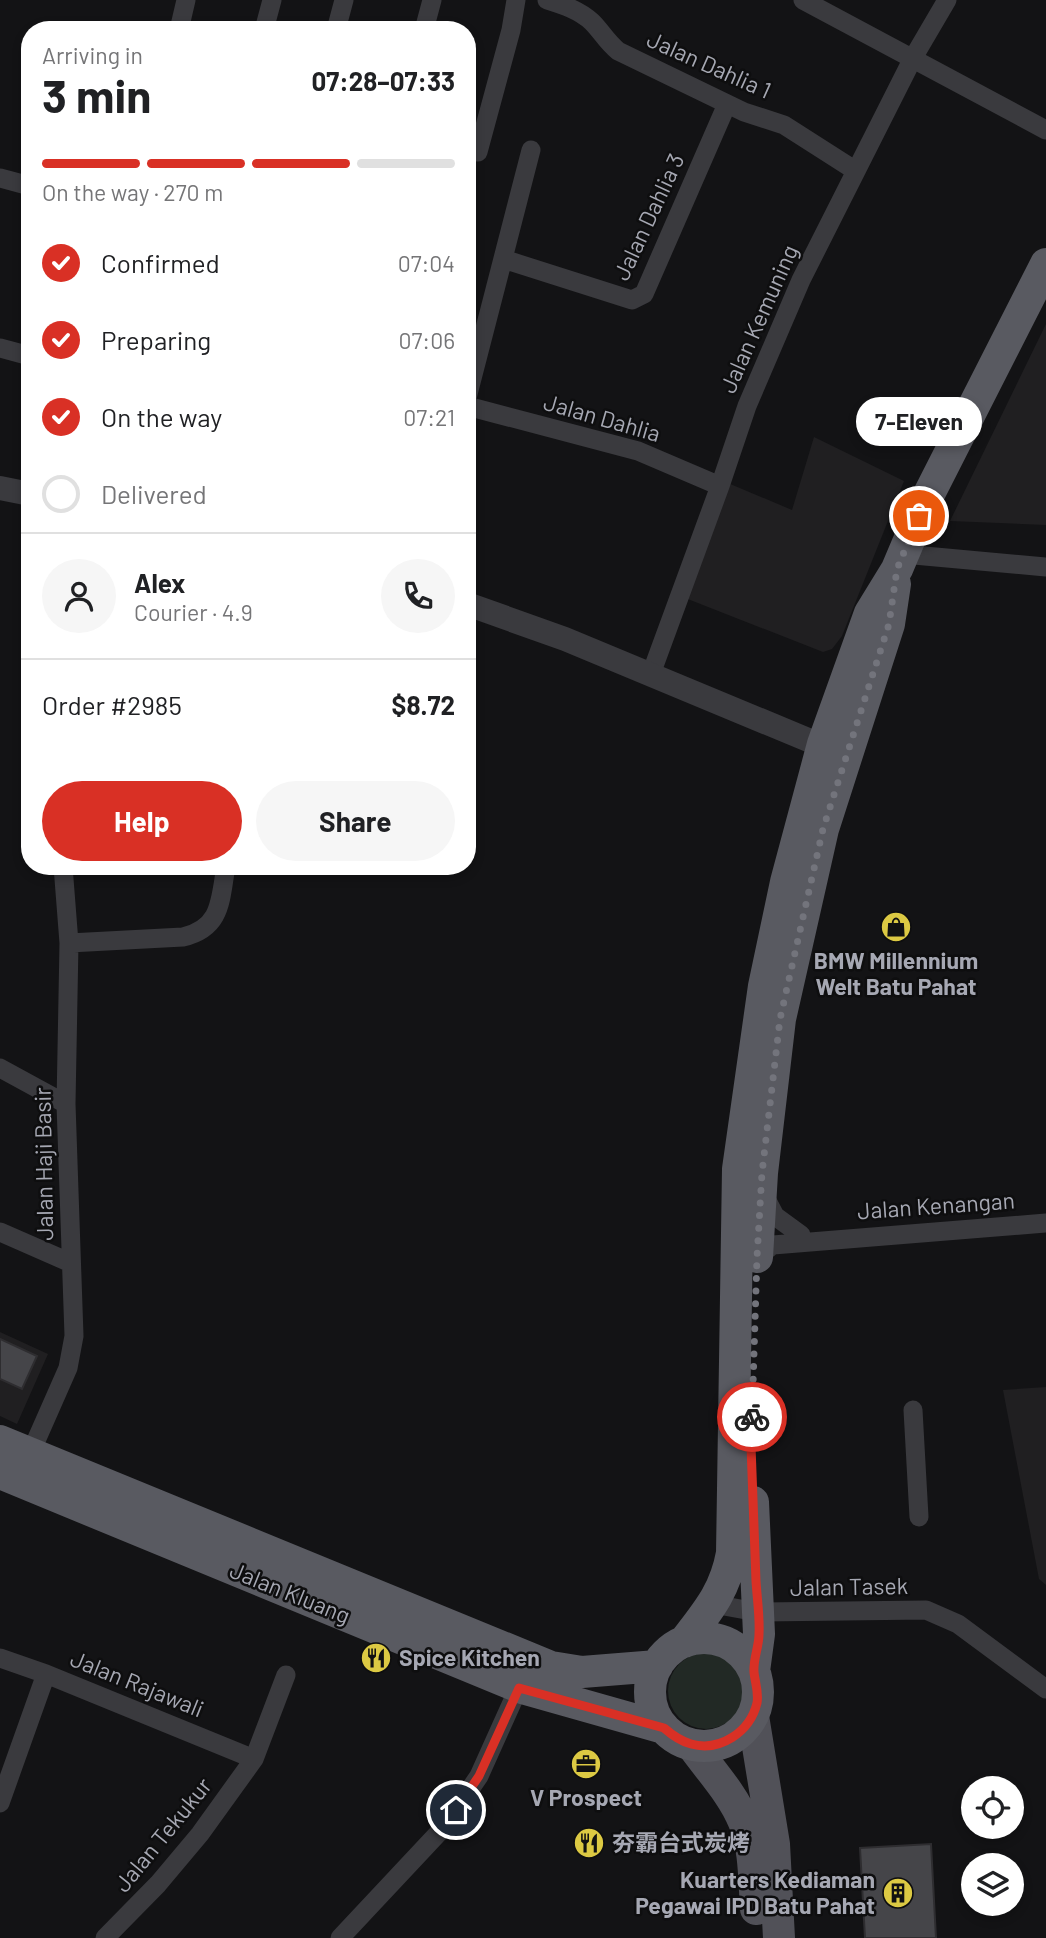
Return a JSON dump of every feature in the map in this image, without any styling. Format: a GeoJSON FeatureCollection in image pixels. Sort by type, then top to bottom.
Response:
{"type":"FeatureCollection","features":[{"type":"Feature","properties":{"kind":"highway"},"geometry":{"type":"LineString","coordinates":[[754,1671],[738,1651],[716,1639],[700,1638],[684,1642],[673,1648],[657,1666],[651,1682],[650,1698],[655,1714],[664,1728],[677,1738],[692,1745],[706,1746],[721,1744],[745,1728],[753,1716],[757,1701],[754,1671],[759,1634],[751,1446],[751,1240],[738,1169],[764,986],[786,882],[834,750],[870,612],[900,562],[927,498],[1046,264]]}},
{"type":"Feature","properties":{"kind":"highway"},"geometry":{"type":"LineString","coordinates":[[684,1642],[713,1604],[729,1573],[751,1240],[761,1189],[780,1019],[823,829],[834,750]]}},
{"type":"Feature","properties":{"kind":"highway","name":"Jalan Kluang"},"geometry":{"type":"LineString","coordinates":[[0,1441],[551,1667],[582,1672],[657,1666]]}},
{"type":"Feature","properties":{"kind":"highway"},"geometry":{"type":"LineString","coordinates":[[31,1452],[33,1469],[38,1474],[102,1504],[117,1521]]}},
{"type":"Feature","properties":{"kind":"highway","name":"Jalan Kluang"},"geometry":{"type":"LineString","coordinates":[[0,1473],[519,1688],[664,1728]]}},
{"type":"Feature","properties":{"kind":"main road"},"geometry":{"type":"LineString","coordinates":[[753,1716],[774,1844],[779,1938]]}},
{"type":"Feature","properties":{"kind":"main road"},"geometry":{"type":"LineString","coordinates":[[692,1745],[744,1821],[750,1840],[758,1938]]}},
{"type":"Feature","properties":{"kind":"street"},"geometry":{"type":"LineString","coordinates":[[181,21],[186,0]]}},
{"type":"Feature","properties":{"kind":"street"},"geometry":{"type":"LineString","coordinates":[[266,21],[272,0]]}},
{"type":"Feature","properties":{"kind":"street"},"geometry":{"type":"LineString","coordinates":[[338,21],[344,0]]}},
{"type":"Feature","properties":{"kind":"street"},"geometry":{"type":"LineString","coordinates":[[426,21],[432,0]]}},
{"type":"Feature","properties":{"kind":"street"},"geometry":{"type":"LineString","coordinates":[[478,152],[511,30],[516,0]]}},
{"type":"Feature","properties":{"kind":"street","name":"Jalan Dahlia 1"},"geometry":{"type":"LineString","coordinates":[[547,0],[577,11],[593,23],[605,40],[618,51],[744,112],[784,125],[856,171]]}},
{"type":"Feature","properties":{"kind":"street"},"geometry":{"type":"LineString","coordinates":[[803,0],[1046,130]]}},
{"type":"Feature","properties":{"kind":"street","name":"Jalan Kemuning"},"geometry":{"type":"LineString","coordinates":[[651,674],[747,406],[795,293],[913,58],[947,0]]}},
{"type":"Feature","properties":{"kind":"street","name":"Jalan Dahlia 3"},"geometry":{"type":"LineString","coordinates":[[503,259],[632,300],[644,294],[727,104]]}},
{"type":"Feature","properties":{"kind":"street"},"geometry":{"type":"LineString","coordinates":[[476,363],[531,150]]}},
{"type":"Feature","properties":{"kind":"street"},"geometry":{"type":"LineString","coordinates":[[0,178],[21,184]]}},
{"type":"Feature","properties":{"kind":"street"},"geometry":{"type":"LineString","coordinates":[[0,348],[21,354]]}},
{"type":"Feature","properties":{"kind":"street","name":"Jalan Dahlia"},"geometry":{"type":"LineString","coordinates":[[476,408],[638,451],[720,486]]}},
{"type":"Feature","properties":{"kind":"street"},"geometry":{"type":"LineString","coordinates":[[0,488],[21,492]]}},
{"type":"Feature","properties":{"kind":"street"},"geometry":{"type":"LineString","coordinates":[[900,562],[1046,567]]}},
{"type":"Feature","properties":{"kind":"street"},"geometry":{"type":"LineString","coordinates":[[476,607],[565,639],[834,750]]}},
{"type":"Feature","properties":{"kind":"street","name":"Jalan Haji Basir"},"geometry":{"type":"LineString","coordinates":[[31,1452],[68,1368],[74,1336],[66,1104],[69,943],[64,875]]}},
{"type":"Feature","properties":{"kind":"street"},"geometry":{"type":"LineString","coordinates":[[69,943],[197,934],[206,929],[219,910],[225,875]]}},
{"type":"Feature","properties":{"kind":"street"},"geometry":{"type":"LineString","coordinates":[[0,1068],[66,1104]]}},
{"type":"Feature","properties":{"kind":"street"},"geometry":{"type":"LineString","coordinates":[[761,1189],[775,1216],[801,1235]]}},
{"type":"Feature","properties":{"kind":"street","name":"Jalan Kenangan"},"geometry":{"type":"LineString","coordinates":[[751,1240],[773,1245],[807,1243],[829,1238],[1046,1223]]}},
{"type":"Feature","properties":{"kind":"street"},"geometry":{"type":"LineString","coordinates":[[0,1232],[71,1264]]}},
{"type":"Feature","properties":{"kind":"street","name":"Jalan Kenangan"},"geometry":{"type":"LineString","coordinates":[[751,1240],[801,1235],[829,1238]]}},
{"type":"Feature","properties":{"kind":"street"},"geometry":{"type":"LineString","coordinates":[[913,1410],[919,1517]]}},
{"type":"Feature","properties":{"kind":"street","name":"Jalan Tasek"},"geometry":{"type":"LineString","coordinates":[[713,1604],[757,1612],[926,1610],[958,1623],[1046,1689]]}},
{"type":"Feature","properties":{"kind":"street","name":"Jalan Rajawali"},"geometry":{"type":"LineString","coordinates":[[0,1658],[46,1674],[254,1759]]}},
{"type":"Feature","properties":{"kind":"street"},"geometry":{"type":"LineString","coordinates":[[0,1803],[46,1674]]}},
{"type":"Feature","properties":{"kind":"street","name":"Jalan Tekukur"},"geometry":{"type":"LineString","coordinates":[[105,1938],[158,1884],[200,1833],[254,1759],[286,1675]]}},
{"type":"Feature","properties":{"kind":"street"},"geometry":{"type":"LineString","coordinates":[[341,1938],[444,1827],[479,1776],[519,1688]]}},
{"type":"Feature","properties":{"kind":"shaded area"},"geometry":{"type":"Polygon","coordinates":[[[1046,324],[1046,525],[950,521],[1046,324]]]}},
{"type":"Feature","properties":{"kind":"shaded area"},"geometry":{"type":"Polygon","coordinates":[[[814,437],[904,481],[842,636],[832,649],[823,652],[675,594],[716,478],[792,510],[814,437]]]}},
{"type":"Feature","properties":{"kind":"shaded area"},"geometry":{"type":"Polygon","coordinates":[[[0,1332],[48,1354],[17,1424],[0,1416],[0,1332]]]}},
{"type":"Feature","properties":{"kind":"shaded area"},"geometry":{"type":"Polygon","coordinates":[[[1046,1387],[1046,1585],[1039,1579],[1003,1390],[1046,1387]]]}},
{"type":"Feature","properties":{"kind":"shaded area"},"geometry":{"type":"Polygon","coordinates":[[[706,1653],[721,1656],[733,1664],[741,1676],[744,1691],[741,1706],[733,1718],[721,1726],[706,1729],[691,1726],[679,1718],[671,1706],[668,1691],[671,1676],[679,1664],[691,1656],[706,1653]]]}},
{"type":"Feature","properties":{"kind":"building"},"geometry":{"type":"Polygon","coordinates":[[[0,1339],[37,1356],[22,1389],[0,1379],[0,1339]]]}},
{"type":"Feature","properties":{"kind":"building","name":"Kuarters Kediaman Pegawai IPD Batu Pahat"},"geometry":{"type":"Polygon","coordinates":[[[931,1844],[936,1938],[865,1938],[860,1848],[931,1844]]]}},
{"type":"Feature","properties":{"kind":"way so far"},"geometry":{"type":"LineString","coordinates":[[752,1417],[762,1173],[780,1019],[823,829],[889,624],[897,569],[919,516]]}},
{"type":"Feature","properties":{"kind":"place","name":"7-Eleven"},"geometry":{"type":"Point","coordinates":[919,516]}},
{"type":"Feature","properties":{"kind":"place","name":"BMW Millennium Welt Batu Pahat"},"geometry":{"type":"Point","coordinates":[896,927]}},
{"type":"Feature","properties":{"kind":"place","name":"Spice Kitchen"},"geometry":{"type":"Point","coordinates":[376,1658]}},
{"type":"Feature","properties":{"kind":"place","name":"V Prospect"},"geometry":{"type":"Point","coordinates":[586,1764]}},
{"type":"Feature","properties":{"kind":"place","name":"夯霸台式炭烤"},"geometry":{"type":"Point","coordinates":[589,1843]}},
{"type":"Feature","properties":{"kind":"place","name":"Kuarters Kediaman Pegawai IPD Batu Pahat"},"geometry":{"type":"Point","coordinates":[898,1893]}},
{"type":"Feature","properties":{"kind":"route"},"geometry":{"type":"LineString","coordinates":[[456,1810],[479,1776],[519,1688],[664,1728],[692,1745],[721,1744],[745,1728],[753,1716],[757,1701],[754,1671],[759,1634],[752,1417]]}}]}
